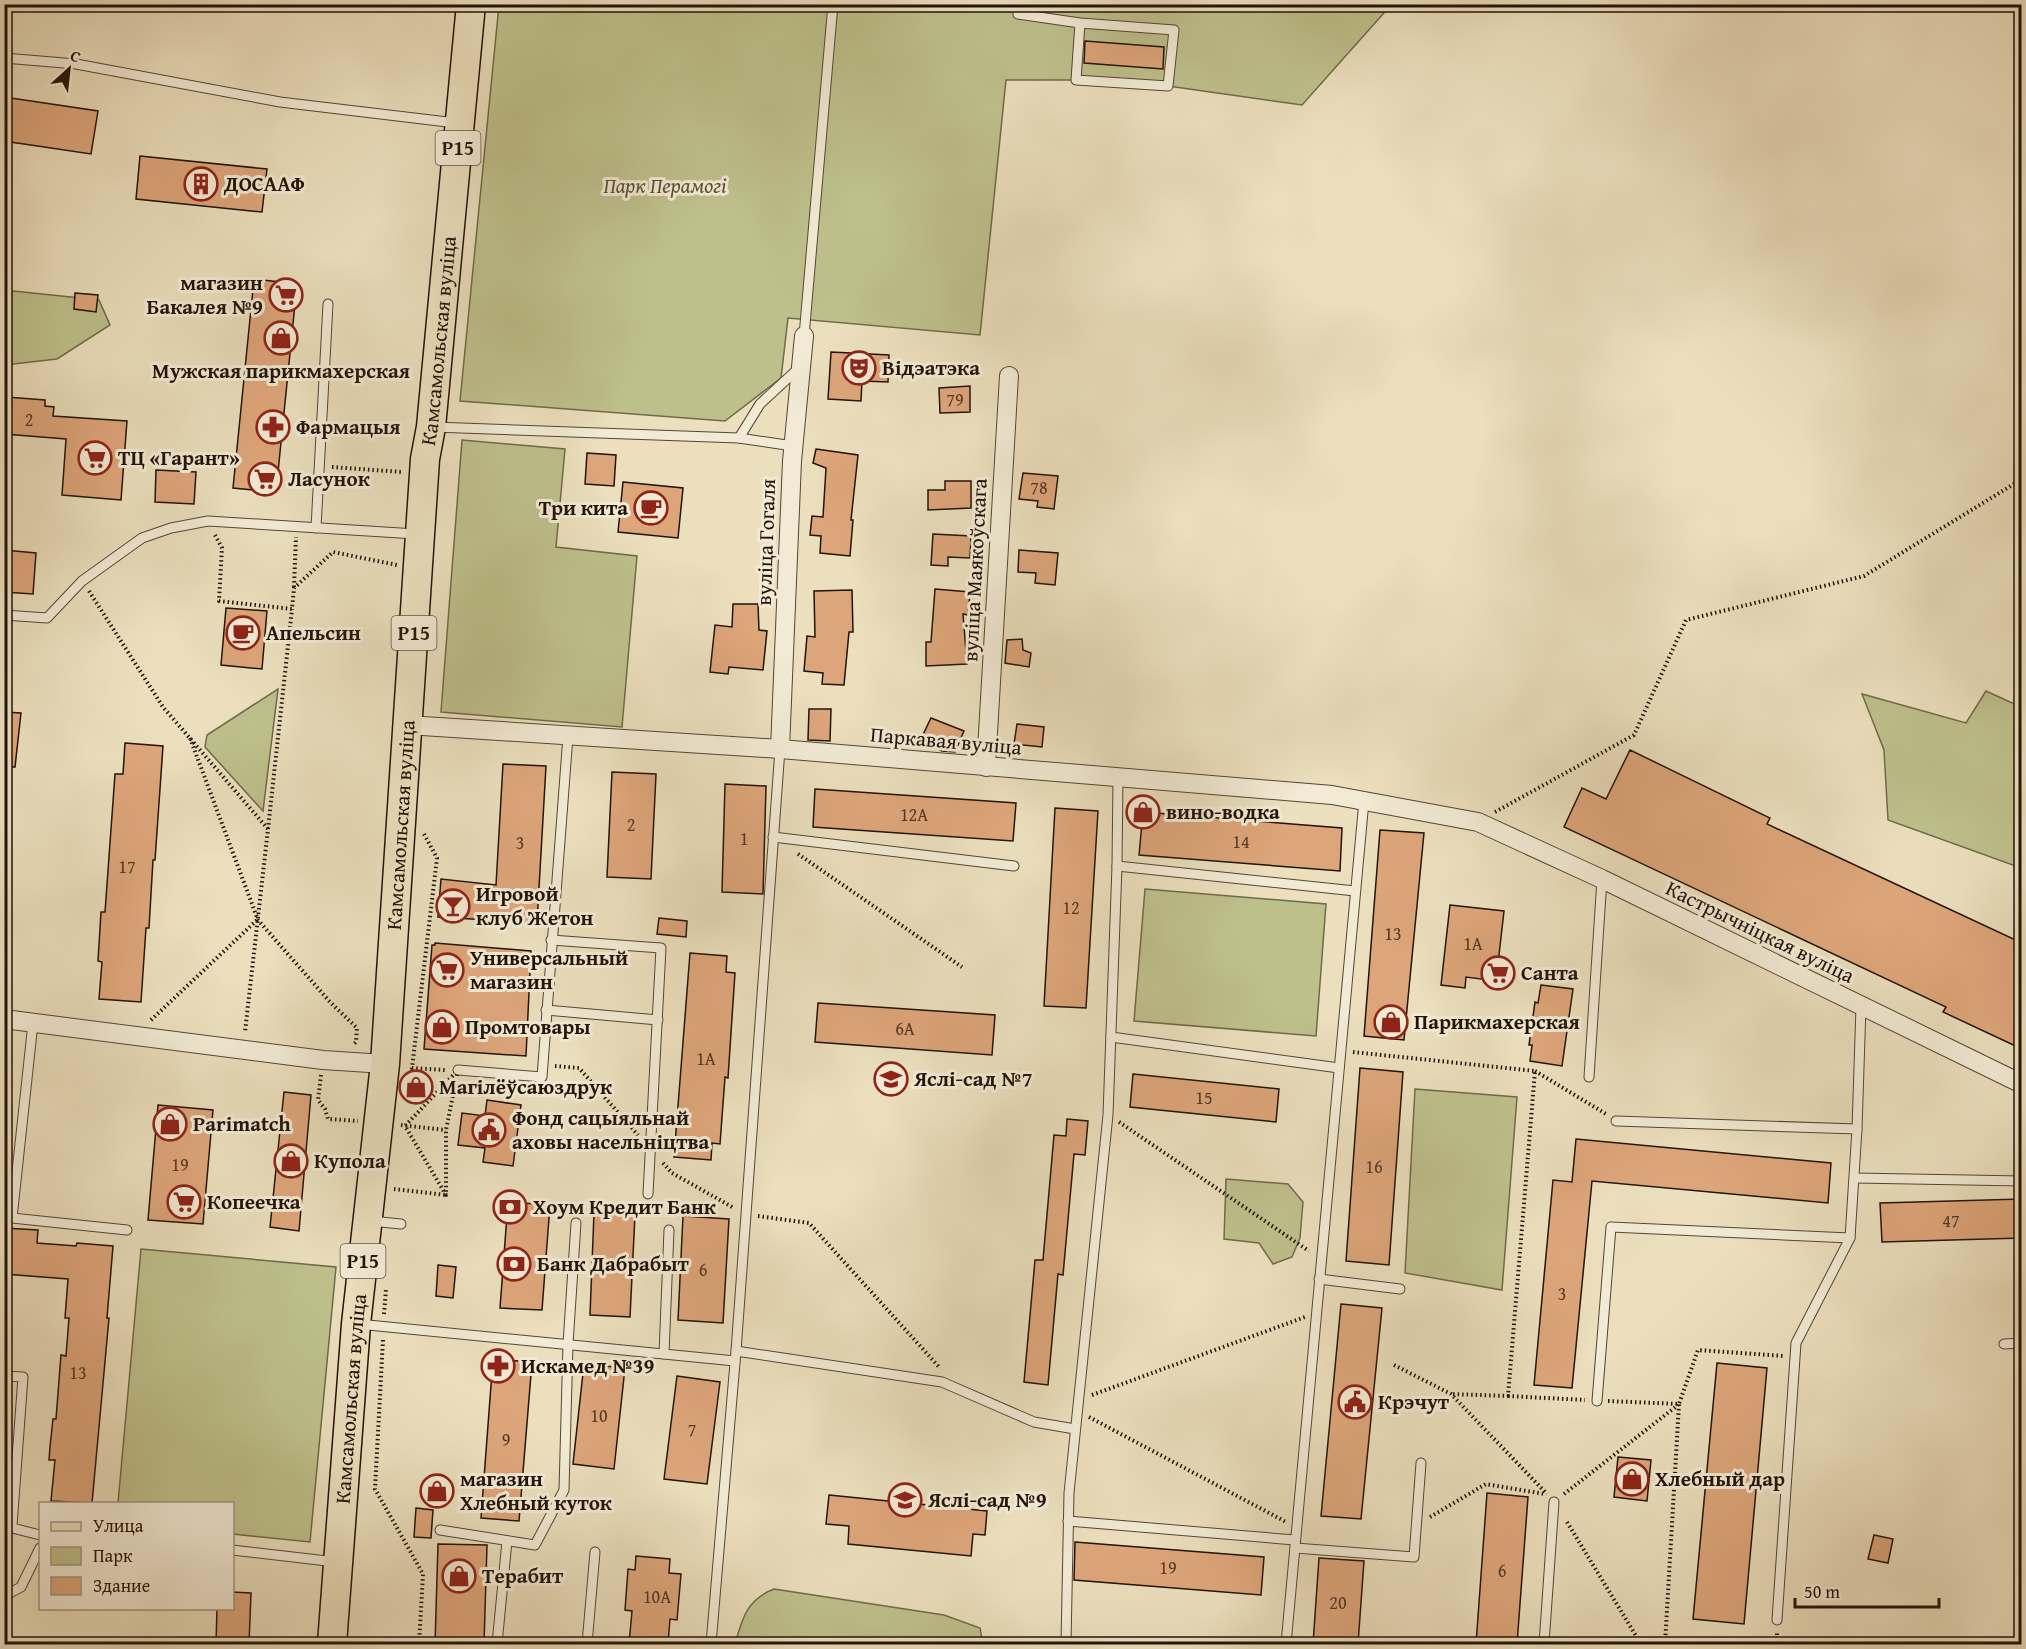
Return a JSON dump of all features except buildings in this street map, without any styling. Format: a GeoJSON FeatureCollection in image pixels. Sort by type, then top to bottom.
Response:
{"type":"FeatureCollection","features":[{"type":"Feature","properties":{"kind":"main road","name":"Камсамольская вуліца"},"geometry":{"type":"LineString","coordinates":[[332,1644],[356,1324],[367,1220],[392,1124],[385,1064],[425,459],[431,427],[471,4]]}},
{"type":"Feature","properties":{"kind":"street","name":"вуліца Гогаля"},"geometry":{"type":"LineString","coordinates":[[780,749],[793,446],[804,336]]}},
{"type":"Feature","properties":{"kind":"street","name":"вуліца Маякоўскага"},"geometry":{"type":"LineString","coordinates":[[986,766],[1009,376]]}},
{"type":"Feature","properties":{"kind":"street","name":"Паркавая вуліца"},"geometry":{"type":"LineString","coordinates":[[407,725],[780,749],[1332,795],[1478,822]]}},
{"type":"Feature","properties":{"kind":"street","name":"Кастрычніцкая вуліца"},"geometry":{"type":"LineString","coordinates":[[1478,822],[1602,879],[2022,1083]]}},
{"type":"Feature","properties":{"kind":"street"},"geometry":{"type":"LineString","coordinates":[[4,1019],[243,1051],[385,1064]]}},
{"type":"Feature","properties":{"kind":"lane"},"geometry":{"type":"LineString","coordinates":[[804,336],[833,4]]}},
{"type":"Feature","properties":{"kind":"lane"},"geometry":{"type":"LineString","coordinates":[[1018,4],[1018,14],[1080,23],[1174,30],[1168,86],[1076,80],[1080,23]]}},
{"type":"Feature","properties":{"kind":"lane"},"geometry":{"type":"LineString","coordinates":[[4,58],[76,64],[280,102],[461,123]]}},
{"type":"Feature","properties":{"kind":"lane"},"geometry":{"type":"LineString","coordinates":[[316,528],[328,304]]}},
{"type":"Feature","properties":{"kind":"lane"},"geometry":{"type":"LineString","coordinates":[[739,438],[760,404],[801,366]]}},
{"type":"Feature","properties":{"kind":"lane"},"geometry":{"type":"LineString","coordinates":[[431,427],[739,438],[793,446]]}},
{"type":"Feature","properties":{"kind":"lane"},"geometry":{"type":"LineString","coordinates":[[4,615],[47,618],[82,581],[142,538],[171,528],[208,521],[421,534]]}},
{"type":"Feature","properties":{"kind":"lane"},"geometry":{"type":"LineString","coordinates":[[458,1070],[542,1077],[568,736]]}},
{"type":"Feature","properties":{"kind":"lane"},"geometry":{"type":"LineString","coordinates":[[711,1644],[780,749]]}},
{"type":"Feature","properties":{"kind":"lane"},"geometry":{"type":"LineString","coordinates":[[1066,1644],[1069,1493],[1108,1115],[1118,777]]}},
{"type":"Feature","properties":{"kind":"lane"},"geometry":{"type":"LineString","coordinates":[[1286,1644],[1364,801]]}},
{"type":"Feature","properties":{"kind":"lane"},"geometry":{"type":"LineString","coordinates":[[773,837],[1014,866]]}},
{"type":"Feature","properties":{"kind":"lane"},"geometry":{"type":"LineString","coordinates":[[1117,866],[1356,891]]}},
{"type":"Feature","properties":{"kind":"lane"},"geometry":{"type":"LineString","coordinates":[[1589,1077],[1602,879]]}},
{"type":"Feature","properties":{"kind":"lane"},"geometry":{"type":"LineString","coordinates":[[551,940],[661,948],[648,1194]]}},
{"type":"Feature","properties":{"kind":"lane"},"geometry":{"type":"LineString","coordinates":[[1777,1620],[1796,1343],[1850,1238],[1855,1178],[1861,1006]]}},
{"type":"Feature","properties":{"kind":"lane"},"geometry":{"type":"LineString","coordinates":[[546,1010],[658,1020]]}},
{"type":"Feature","properties":{"kind":"lane"},"geometry":{"type":"LineString","coordinates":[[33,1023],[12,1218],[127,1230]]}},
{"type":"Feature","properties":{"kind":"lane"},"geometry":{"type":"LineString","coordinates":[[1111,1037],[1339,1068]]}},
{"type":"Feature","properties":{"kind":"lane"},"geometry":{"type":"LineString","coordinates":[[1616,1120],[1857,1129]]}},
{"type":"Feature","properties":{"kind":"lane"},"geometry":{"type":"LineString","coordinates":[[1855,1178],[2022,1181]]}},
{"type":"Feature","properties":{"kind":"lane"},"geometry":{"type":"LineString","coordinates":[[367,1220],[401,1224]]}},
{"type":"Feature","properties":{"kind":"lane"},"geometry":{"type":"LineString","coordinates":[[440,1530],[536,1545],[564,1490],[568,1344],[576,1223]]}},
{"type":"Feature","properties":{"kind":"lane"},"geometry":{"type":"LineString","coordinates":[[1597,1401],[1611,1227],[1850,1238]]}},
{"type":"Feature","properties":{"kind":"lane"},"geometry":{"type":"LineString","coordinates":[[663,1354],[669,1230]]}},
{"type":"Feature","properties":{"kind":"lane"},"geometry":{"type":"LineString","coordinates":[[1319,1279],[1400,1289]]}},
{"type":"Feature","properties":{"kind":"lane"},"geometry":{"type":"LineString","coordinates":[[356,1324],[663,1354],[735,1356],[942,1382],[1034,1422],[1075,1429]]}},
{"type":"Feature","properties":{"kind":"lane"},"geometry":{"type":"LineString","coordinates":[[2004,1344],[2022,1343]]}},
{"type":"Feature","properties":{"kind":"lane"},"geometry":{"type":"LineString","coordinates":[[4,1376],[23,1377],[8,1526],[39,1535]]}},
{"type":"Feature","properties":{"kind":"lane"},"geometry":{"type":"LineString","coordinates":[[1068,1521],[1414,1557],[1421,1463]]}},
{"type":"Feature","properties":{"kind":"lane"},"geometry":{"type":"LineString","coordinates":[[1544,1644],[1551,1498]]}},
{"type":"Feature","properties":{"kind":"lane"},"geometry":{"type":"LineString","coordinates":[[497,1644],[507,1540]]}},
{"type":"Feature","properties":{"kind":"lane"},"geometry":{"type":"LineString","coordinates":[[4,1596],[21,1587],[39,1550]]}},
{"type":"Feature","properties":{"kind":"lane"},"geometry":{"type":"LineString","coordinates":[[234,1550],[339,1563]]}},
{"type":"Feature","properties":{"kind":"lane"},"geometry":{"type":"LineString","coordinates":[[587,1644],[595,1552]]}},
{"type":"Feature","properties":{"kind":"path"},"geometry":{"type":"LineString","coordinates":[[319,466],[406,473]]}},
{"type":"Feature","properties":{"kind":"path"},"geometry":{"type":"LineString","coordinates":[[1478,822],[1634,735],[1686,620],[1864,576],[2022,479]]}},
{"type":"Feature","properties":{"kind":"path"},"geometry":{"type":"LineString","coordinates":[[208,521],[222,548],[219,601],[292,609]]}},
{"type":"Feature","properties":{"kind":"path"},"geometry":{"type":"LineString","coordinates":[[243,1051],[292,609],[296,526]]}},
{"type":"Feature","properties":{"kind":"path"},"geometry":{"type":"LineString","coordinates":[[294,588],[333,552],[397,565]]}},
{"type":"Feature","properties":{"kind":"path"},"geometry":{"type":"LineString","coordinates":[[82,581],[163,707],[268,829]]}},
{"type":"Feature","properties":{"kind":"path"},"geometry":{"type":"LineString","coordinates":[[190,738],[258,920],[330,1002],[357,1028],[356,1042],[350,1048]]}},
{"type":"Feature","properties":{"kind":"path"},"geometry":{"type":"LineString","coordinates":[[420,826],[437,858],[412,1068],[458,1070]]}},
{"type":"Feature","properties":{"kind":"path"},"geometry":{"type":"LineString","coordinates":[[773,837],[962,968]]}},
{"type":"Feature","properties":{"kind":"path"},"geometry":{"type":"LineString","coordinates":[[134,1036],[258,920]]}},
{"type":"Feature","properties":{"kind":"path"},"geometry":{"type":"LineString","coordinates":[[1341,1051],[1535,1071],[1616,1120]]}},
{"type":"Feature","properties":{"kind":"path"},"geometry":{"type":"LineString","coordinates":[[323,1060],[318,1100],[325,1109],[328,1119],[446,1130]]}},
{"type":"Feature","properties":{"kind":"path"},"geometry":{"type":"LineString","coordinates":[[392,1124],[458,1070]]}},
{"type":"Feature","properties":{"kind":"path"},"geometry":{"type":"LineString","coordinates":[[446,1195],[446,1130],[458,1070]]}},
{"type":"Feature","properties":{"kind":"path"},"geometry":{"type":"LineString","coordinates":[[1508,1396],[1535,1071]]}},
{"type":"Feature","properties":{"kind":"path"},"geometry":{"type":"LineString","coordinates":[[1108,1115],[1321,1260]]}},
{"type":"Feature","properties":{"kind":"path"},"geometry":{"type":"LineString","coordinates":[[392,1124],[446,1195]]}},
{"type":"Feature","properties":{"kind":"path"},"geometry":{"type":"LineString","coordinates":[[390,1189],[446,1195]]}},
{"type":"Feature","properties":{"kind":"path"},"geometry":{"type":"LineString","coordinates":[[386,1281],[375,1489],[423,1574],[419,1644]]}},
{"type":"Feature","properties":{"kind":"path"},"geometry":{"type":"LineString","coordinates":[[1078,1400],[1317,1312]]}},
{"type":"Feature","properties":{"kind":"path"},"geometry":{"type":"LineString","coordinates":[[1665,1644],[1679,1404],[1698,1350],[1795,1357]]}},
{"type":"Feature","properties":{"kind":"path"},"geometry":{"type":"LineString","coordinates":[[1394,1365],[1450,1394],[1551,1498],[1641,1644]]}},
{"type":"Feature","properties":{"kind":"path"},"geometry":{"type":"LineString","coordinates":[[1450,1394],[1679,1404]]}},
{"type":"Feature","properties":{"kind":"path"},"geometry":{"type":"LineString","coordinates":[[1416,1526],[1486,1484],[1551,1498],[1679,1404]]}},
{"type":"Feature","properties":{"kind":"path"},"geometry":{"type":"LineString","coordinates":[[1077,1411],[1296,1527]]}},
{"type":"Feature","properties":{"kind":"green space","name":"Парк Перамогі"},"geometry":{"type":"Polygon","coordinates":[[[499,5],[1391,5],[1302,105],[1168,86],[1076,80],[1006,80],[980,335],[788,318],[781,378],[725,421],[460,401],[499,5]]]}},
{"type":"Feature","properties":{"kind":"green space"},"geometry":{"type":"Polygon","coordinates":[[[4,290],[99,300],[110,325],[57,359],[5,365],[4,290]]]}},
{"type":"Feature","properties":{"kind":"green space"},"geometry":{"type":"Polygon","coordinates":[[[462,440],[565,449],[556,547],[637,556],[622,727],[441,712],[462,440]]]}},
{"type":"Feature","properties":{"kind":"green space"},"geometry":{"type":"Polygon","coordinates":[[[278,689],[263,811],[205,747],[207,735],[278,689]]]}},
{"type":"Feature","properties":{"kind":"green space"},"geometry":{"type":"Polygon","coordinates":[[[1986,691],[2021,707],[2021,868],[1888,820],[1884,750],[1862,694],[1966,723],[1986,691]]]}},
{"type":"Feature","properties":{"kind":"green space"},"geometry":{"type":"Polygon","coordinates":[[[1145,889],[1326,904],[1316,1036],[1134,1021],[1145,889]]]}},
{"type":"Feature","properties":{"kind":"green space"},"geometry":{"type":"Polygon","coordinates":[[[1415,1089],[1517,1097],[1502,1290],[1405,1273],[1415,1089]]]}},
{"type":"Feature","properties":{"kind":"green space"},"geometry":{"type":"Polygon","coordinates":[[[1226,1179],[1288,1184],[1303,1202],[1300,1238],[1292,1257],[1273,1264],[1259,1243],[1224,1239],[1226,1179]]]}},
{"type":"Feature","properties":{"kind":"green space"},"geometry":{"type":"Polygon","coordinates":[[[141,1249],[336,1267],[310,1542],[234,1534],[234,1502],[118,1502],[141,1249]]]}},
{"type":"Feature","properties":{"kind":"green space"},"geometry":{"type":"Polygon","coordinates":[[[774,1589],[944,1615],[980,1628],[983,1644],[735,1644],[747,1611],[758,1598],[774,1589]]]}},
{"type":"Feature","properties":{"kind":"place","name":"ДОСААФ"},"geometry":{"type":"Point","coordinates":[201,184]}},
{"type":"Feature","properties":{"kind":"place","name":"магазин Бакалея №9"},"geometry":{"type":"Point","coordinates":[286,295]}},
{"type":"Feature","properties":{"kind":"place","name":"Мужская парикмахерская"},"geometry":{"type":"Point","coordinates":[281,338]}},
{"type":"Feature","properties":{"kind":"place","name":"Відэатэка"},"geometry":{"type":"Point","coordinates":[859,368]}},
{"type":"Feature","properties":{"kind":"place","name":"Фармацыя"},"geometry":{"type":"Point","coordinates":[273,427]}},
{"type":"Feature","properties":{"kind":"place","name":"ТЦ «Гарант»"},"geometry":{"type":"Point","coordinates":[95,458]}},
{"type":"Feature","properties":{"kind":"place","name":"Ласунок"},"geometry":{"type":"Point","coordinates":[265,479]}},
{"type":"Feature","properties":{"kind":"place","name":"Три кита"},"geometry":{"type":"Point","coordinates":[651,508]}},
{"type":"Feature","properties":{"kind":"place","name":"Апельсин"},"geometry":{"type":"Point","coordinates":[243,633]}},
{"type":"Feature","properties":{"kind":"place","name":"вино-водка"},"geometry":{"type":"Point","coordinates":[1143,812]}},
{"type":"Feature","properties":{"kind":"place","name":"Игровой клуб Жетон"},"geometry":{"type":"Point","coordinates":[453,906]}},
{"type":"Feature","properties":{"kind":"place","name":"Универсальный магазин"},"geometry":{"type":"Point","coordinates":[447,970]}},
{"type":"Feature","properties":{"kind":"place","name":"Санта"},"geometry":{"type":"Point","coordinates":[1498,973]}},
{"type":"Feature","properties":{"kind":"place","name":"Парикмахерская"},"geometry":{"type":"Point","coordinates":[1391,1022]}},
{"type":"Feature","properties":{"kind":"place","name":"Промтовары"},"geometry":{"type":"Point","coordinates":[442,1027]}},
{"type":"Feature","properties":{"kind":"place","name":"Яслі-сад №7"},"geometry":{"type":"Point","coordinates":[891,1079]}},
{"type":"Feature","properties":{"kind":"place","name":"Магілёўсаюздрук"},"geometry":{"type":"Point","coordinates":[416,1087]}},
{"type":"Feature","properties":{"kind":"place","name":"Parimatch"},"geometry":{"type":"Point","coordinates":[170,1124]}},
{"type":"Feature","properties":{"kind":"place","name":"Фонд сацыяльнай аховы насельніцтва"},"geometry":{"type":"Point","coordinates":[489,1130]}},
{"type":"Feature","properties":{"kind":"place","name":"Купола"},"geometry":{"type":"Point","coordinates":[291,1161]}},
{"type":"Feature","properties":{"kind":"place","name":"Копеечка"},"geometry":{"type":"Point","coordinates":[184,1202]}},
{"type":"Feature","properties":{"kind":"place","name":"Хоум Кредит Банк"},"geometry":{"type":"Point","coordinates":[510,1207]}},
{"type":"Feature","properties":{"kind":"place","name":"Банк Дабрабыт"},"geometry":{"type":"Point","coordinates":[514,1264]}},
{"type":"Feature","properties":{"kind":"place","name":"Искамед №39"},"geometry":{"type":"Point","coordinates":[498,1366]}},
{"type":"Feature","properties":{"kind":"place","name":"Крэчут"},"geometry":{"type":"Point","coordinates":[1355,1402]}},
{"type":"Feature","properties":{"kind":"place","name":"Хлебный дар"},"geometry":{"type":"Point","coordinates":[1632,1479]}},
{"type":"Feature","properties":{"kind":"place","name":"магазин Хлебный куток"},"geometry":{"type":"Point","coordinates":[437,1491]}},
{"type":"Feature","properties":{"kind":"place","name":"Яслі-сад №9"},"geometry":{"type":"Point","coordinates":[905,1500]}},
{"type":"Feature","properties":{"kind":"place","name":"Терабит"},"geometry":{"type":"Point","coordinates":[459,1576]}}]}
